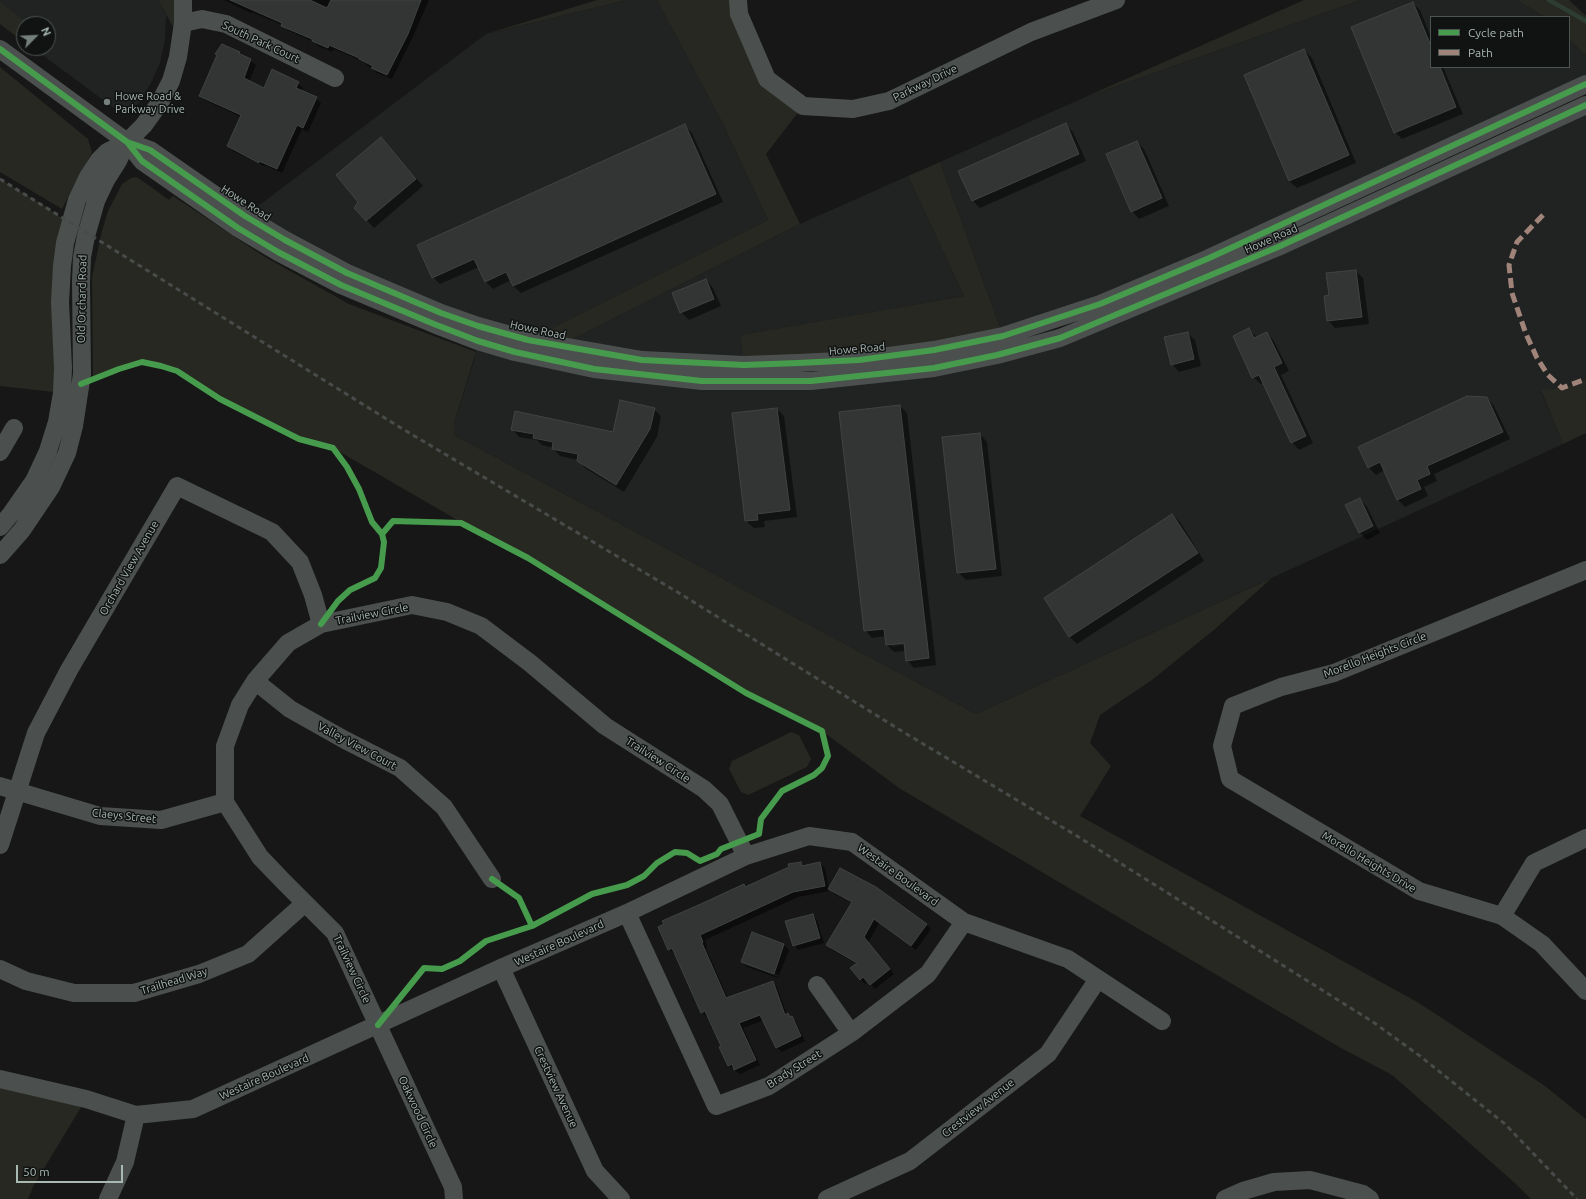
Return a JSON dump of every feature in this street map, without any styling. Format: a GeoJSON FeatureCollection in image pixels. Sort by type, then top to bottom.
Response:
{"type":"FeatureCollection","features":[{"type":"Feature","properties":{"kind":"street"},"geometry":{"type":"LineString","coordinates":[[126,142],[144,125],[159,104],[171,81],[181,41],[184,0]]}},
{"type":"Feature","properties":{"kind":"street","name":"Parkway Drive"},"geometry":{"type":"LineString","coordinates":[[738,0],[740,14],[767,79],[803,106],[853,108],[889,101],[1031,32],[1116,0]]}},
{"type":"Feature","properties":{"kind":"street","name":"South Park Court"},"geometry":{"type":"LineString","coordinates":[[183,23],[202,19],[226,24],[335,78]]}},
{"type":"Feature","properties":{"kind":"street","name":"Howe Road"},"geometry":{"type":"LineString","coordinates":[[0,49],[126,142],[142,161],[238,228],[278,252],[341,285],[478,341],[515,352],[594,369],[696,380],[811,381],[934,368],[997,355],[1060,338],[1278,247],[1586,105]]}},
{"type":"Feature","properties":{"kind":"street","name":"Howe Road"},"geometry":{"type":"LineString","coordinates":[[126,142],[150,150],[245,216],[285,240],[347,273],[441,313],[478,326],[528,340],[642,360],[744,365],[798,363],[859,360],[934,350],[1004,336],[1100,304],[1207,259],[1586,84]]}},
{"type":"Feature","properties":{"kind":"street","name":"Old Orchard Road"},"geometry":{"type":"LineString","coordinates":[[0,527],[34,481],[48,451],[57,422],[62,393],[60,302],[62,266],[65,243],[77,200],[88,176],[99,160],[107,152],[126,142]]}},
{"type":"Feature","properties":{"kind":"street","name":"Old Orchard Road"},"geometry":{"type":"LineString","coordinates":[[0,555],[22,530],[51,487],[67,453],[74,426],[82,374],[82,257],[86,236],[96,201],[106,180],[118,161],[126,142]]}},
{"type":"Feature","properties":{"kind":"street"},"geometry":{"type":"LineString","coordinates":[[0,452],[14,428]]}},
{"type":"Feature","properties":{"kind":"street","name":"Orchard View Avenue"},"geometry":{"type":"LineString","coordinates":[[0,845],[8,789],[65,677],[177,486],[272,532],[300,562],[313,595],[321,624]]}},
{"type":"Feature","properties":{"kind":"street","name":"Morello Heights Circle"},"geometry":{"type":"LineString","coordinates":[[1230,780],[1222,746],[1232,706],[1281,687],[1334,673],[1586,570]]}},
{"type":"Feature","properties":{"kind":"street","name":"Trailview Circle"},"geometry":{"type":"LineString","coordinates":[[378,1025],[336,933],[260,857],[225,802],[225,746],[240,705],[255,681],[288,643],[321,624],[412,605],[447,612],[481,626],[530,663],[605,726],[704,789],[720,804],[746,856]]}},
{"type":"Feature","properties":{"kind":"street","name":"Valley View Court"},"geometry":{"type":"LineString","coordinates":[[255,681],[290,710],[400,768],[444,807],[492,879]]}},
{"type":"Feature","properties":{"kind":"street","name":"Morello Heights Drive"},"geometry":{"type":"LineString","coordinates":[[1230,780],[1419,892],[1502,916],[1542,944],[1586,990]]}},
{"type":"Feature","properties":{"kind":"street","name":"Claeys Street"},"geometry":{"type":"LineString","coordinates":[[8,789],[100,816],[162,820],[225,802]]}},
{"type":"Feature","properties":{"kind":"street","name":"Westaire Boulevard"},"geometry":{"type":"LineString","coordinates":[[0,1079],[86,1099],[136,1115],[193,1109],[501,968],[628,913],[746,856],[809,836],[852,842],[964,922],[1068,959],[1162,1021]]}},
{"type":"Feature","properties":{"kind":"street"},"geometry":{"type":"LineString","coordinates":[[1502,916],[1534,863],[1586,838]]}},
{"type":"Feature","properties":{"kind":"street","name":"Trailhead Way"},"geometry":{"type":"LineString","coordinates":[[0,969],[26,981],[74,993],[134,993],[199,974],[248,954],[305,903]]}},
{"type":"Feature","properties":{"kind":"street","name":"Brady Street"},"geometry":{"type":"LineString","coordinates":[[628,913],[716,1106],[769,1086],[851,1033],[928,974],[964,922]]}},
{"type":"Feature","properties":{"kind":"street","name":"Crestview Avenue"},"geometry":{"type":"LineString","coordinates":[[501,968],[596,1171],[621,1199]]}},
{"type":"Feature","properties":{"kind":"street","name":"Crestview Avenue"},"geometry":{"type":"LineString","coordinates":[[827,1199],[910,1161],[1048,1054],[1098,980]]}},
{"type":"Feature","properties":{"kind":"street"},"geometry":{"type":"LineString","coordinates":[[817,986],[851,1033]]}},
{"type":"Feature","properties":{"kind":"street","name":"Oakwood Circle"},"geometry":{"type":"LineString","coordinates":[[378,1025],[453,1187],[454,1199]]}},
{"type":"Feature","properties":{"kind":"street"},"geometry":{"type":"LineString","coordinates":[[108,1199],[125,1162],[136,1115]]}},
{"type":"Feature","properties":{"kind":"street"},"geometry":{"type":"LineString","coordinates":[[1225,1199],[1244,1191],[1274,1182],[1310,1180],[1363,1194],[1370,1199]]}},
{"type":"Feature","properties":{"kind":"shaded area"},"geometry":{"type":"Polygon","coordinates":[[[0,0],[158,0],[166,15],[165,40],[160,63],[150,85],[138,104],[127,110],[119,110],[114,108],[44,56],[56,56],[56,16],[16,16],[16,36],[0,24],[0,0]]]}},
{"type":"Feature","properties":{"kind":"shaded area"},"geometry":{"type":"Polygon","coordinates":[[[158,0],[183,0],[181,41],[158,0]]]}},
{"type":"Feature","properties":{"kind":"shaded area"},"geometry":{"type":"Polygon","coordinates":[[[597,0],[627,0],[486,34],[597,0]]]}},
{"type":"Feature","properties":{"kind":"shaded area"},"geometry":{"type":"Polygon","coordinates":[[[627,0],[657,0],[723,124],[768,220],[528,340],[478,326],[245,216],[486,34],[627,0]]]}},
{"type":"Feature","properties":{"kind":"shaded area"},"geometry":{"type":"Polygon","coordinates":[[[657,0],[738,0],[767,79],[803,106],[766,154],[800,224],[561,345],[528,340],[768,220],[723,124],[657,0]]]}},
{"type":"Feature","properties":{"kind":"shaded area"},"geometry":{"type":"Polygon","coordinates":[[[1304,0],[1361,0],[1083,98],[1304,0]]]}},
{"type":"Feature","properties":{"kind":"shaded area"},"geometry":{"type":"Polygon","coordinates":[[[1361,0],[1517,0],[1543,16],[1430,16],[1430,68],[1570,68],[1570,40],[1586,56],[1586,84],[1207,259],[1003,336],[940,162],[1083,98],[1361,0]]]}},
{"type":"Feature","properties":{"kind":"shaded area"},"geometry":{"type":"Polygon","coordinates":[[[1517,0],[1569,0],[1586,16],[1586,56],[1570,40],[1570,16],[1543,16],[1517,0]]]}},
{"type":"Feature","properties":{"kind":"shaded area"},"geometry":{"type":"Polygon","coordinates":[[[0,2],[18,16],[16,16],[16,36],[0,24],[0,2]]]}},
{"type":"Feature","properties":{"kind":"shaded area"},"geometry":{"type":"Polygon","coordinates":[[[0,67],[88,139],[92,152],[62,209],[0,172],[0,67]]]}},
{"type":"Feature","properties":{"kind":"shaded area"},"geometry":{"type":"Polygon","coordinates":[[[1586,105],[1586,379],[1562,388],[1541,391],[1563,444],[976,714],[454,435],[454,423],[474,361],[478,341],[594,369],[811,381],[1060,338],[1586,105]]]}},
{"type":"Feature","properties":{"kind":"shaded area"},"geometry":{"type":"Polygon","coordinates":[[[940,162],[1003,336],[744,365],[741,335],[964,296],[908,176],[940,162]]]}},
{"type":"Feature","properties":{"kind":"shaded area"},"geometry":{"type":"Polygon","coordinates":[[[908,176],[964,296],[742,335],[744,365],[561,345],[800,224],[908,176]]]}},
{"type":"Feature","properties":{"kind":"shaded area"},"geometry":{"type":"Polygon","coordinates":[[[136,177],[169,200],[173,196],[265,257],[349,304],[476,352],[454,423],[454,435],[976,714],[1272,578],[1215,629],[1152,680],[1100,715],[1090,743],[1111,766],[1080,816],[1419,1003],[1545,1086],[1586,1119],[1586,1199],[1531,1199],[1516,1184],[1392,1075],[1341,1048],[899,788],[822,731],[746,693],[599,602],[333,448],[299,439],[220,399],[177,371],[162,366],[142,362],[93,379],[92,277],[108,211],[122,184],[131,178],[136,177]]]}},
{"type":"Feature","properties":{"kind":"shaded area"},"geometry":{"type":"Polygon","coordinates":[[[0,179],[45,206],[70,224],[62,393],[0,386],[0,179]]]}},
{"type":"Feature","properties":{"kind":"shaded area"},"geometry":{"type":"Polygon","coordinates":[[[1586,379],[1586,433],[1563,444],[1541,390],[1562,388],[1586,379]]]}},
{"type":"Feature","properties":{"kind":"shaded area"},"geometry":{"type":"Polygon","coordinates":[[[791,732],[799,735],[811,759],[807,767],[748,795],[741,792],[729,769],[732,761],[791,732]]]}},
{"type":"Feature","properties":{"kind":"shaded area"},"geometry":{"type":"Polygon","coordinates":[[[0,1079],[86,1099],[34,1185],[28,1199],[0,1199],[0,1079]]]}},
{"type":"Feature","properties":{"kind":"building"},"geometry":{"type":"Polygon","coordinates":[[[230,0],[310,0],[327,8],[331,0],[421,0],[408,34],[387,75],[371,68],[373,66],[359,58],[329,45],[328,48],[312,41],[312,39],[281,26],[282,23],[230,0]]]}},
{"type":"Feature","properties":{"kind":"building"},"geometry":{"type":"Polygon","coordinates":[[[1413,2],[1430,44],[1430,68],[1440,68],[1456,107],[1394,133],[1351,27],[1413,2]]]}},
{"type":"Feature","properties":{"kind":"building"},"geometry":{"type":"Polygon","coordinates":[[[222,44],[251,59],[244,78],[264,88],[272,69],[299,82],[296,88],[317,97],[303,128],[297,125],[277,169],[259,161],[259,163],[227,146],[241,115],[199,96],[217,55],[215,54],[222,44]]]}},
{"type":"Feature","properties":{"kind":"building"},"geometry":{"type":"Polygon","coordinates":[[[1304,49],[1349,155],[1289,181],[1244,75],[1304,49]]]}},
{"type":"Feature","properties":{"kind":"building"},"geometry":{"type":"Polygon","coordinates":[[[1066,123],[1079,154],[972,201],[958,171],[1066,123]]]}},
{"type":"Feature","properties":{"kind":"building"},"geometry":{"type":"Polygon","coordinates":[[[685,124],[716,194],[513,286],[506,272],[485,282],[474,259],[432,278],[417,245],[685,124]]]}},
{"type":"Feature","properties":{"kind":"building"},"geometry":{"type":"Polygon","coordinates":[[[381,137],[416,179],[366,221],[354,208],[358,202],[336,175],[381,137]]]}},
{"type":"Feature","properties":{"kind":"building"},"geometry":{"type":"Polygon","coordinates":[[[1137,141],[1162,198],[1131,212],[1106,154],[1137,141]]]}},
{"type":"Feature","properties":{"kind":"building"},"geometry":{"type":"Polygon","coordinates":[[[1356,270],[1362,317],[1327,321],[1324,296],[1329,295],[1326,273],[1356,270]]]}},
{"type":"Feature","properties":{"kind":"building"},"geometry":{"type":"Polygon","coordinates":[[[706,279],[714,299],[680,313],[672,293],[706,279]]]}},
{"type":"Feature","properties":{"kind":"building"},"geometry":{"type":"Polygon","coordinates":[[[1249,328],[1254,338],[1267,332],[1282,363],[1274,367],[1306,436],[1291,443],[1259,375],[1252,378],[1233,336],[1249,328]]]}},
{"type":"Feature","properties":{"kind":"building"},"geometry":{"type":"Polygon","coordinates":[[[1188,332],[1194,359],[1171,365],[1164,337],[1188,332]]]}},
{"type":"Feature","properties":{"kind":"building"},"geometry":{"type":"Polygon","coordinates":[[[1467,396],[1487,397],[1503,432],[1427,466],[1430,474],[1417,480],[1421,489],[1397,500],[1380,462],[1368,468],[1358,447],[1467,396]]]}},
{"type":"Feature","properties":{"kind":"building"},"geometry":{"type":"Polygon","coordinates":[[[620,400],[655,408],[650,429],[616,485],[577,461],[578,454],[552,449],[553,442],[533,438],[534,434],[511,430],[515,411],[613,432],[620,400]]]}},
{"type":"Feature","properties":{"kind":"building"},"geometry":{"type":"Polygon","coordinates":[[[900,405],[929,658],[906,661],[904,643],[886,645],[884,629],[864,631],[839,412],[900,405]]]}},
{"type":"Feature","properties":{"kind":"building"},"geometry":{"type":"Polygon","coordinates":[[[777,408],[790,510],[757,514],[758,520],[745,521],[732,413],[777,408]]]}},
{"type":"Feature","properties":{"kind":"building"},"geometry":{"type":"Polygon","coordinates":[[[980,433],[996,569],[957,573],[942,437],[980,433]]]}},
{"type":"Feature","properties":{"kind":"building"},"geometry":{"type":"Polygon","coordinates":[[[1360,498],[1373,526],[1359,533],[1345,505],[1360,498]]]}},
{"type":"Feature","properties":{"kind":"building"},"geometry":{"type":"Polygon","coordinates":[[[1172,514],[1198,553],[1069,637],[1044,598],[1172,514]]]}},
{"type":"Feature","properties":{"kind":"building"},"geometry":{"type":"Polygon","coordinates":[[[801,862],[802,866],[820,862],[825,886],[793,892],[700,935],[703,942],[702,943],[726,998],[773,981],[785,1015],[788,1013],[790,1017],[792,1016],[801,1036],[776,1048],[760,1015],[739,1023],[756,1060],[734,1070],[732,1064],[728,1066],[719,1047],[721,1046],[705,1011],[701,1013],[672,948],[668,950],[658,927],[664,924],[662,921],[744,884],[745,887],[789,867],[788,864],[801,862]]]}},
{"type":"Feature","properties":{"kind":"building"},"geometry":{"type":"Polygon","coordinates":[[[840,868],[876,887],[927,924],[911,946],[874,919],[864,937],[890,969],[870,985],[863,977],[860,980],[850,968],[857,963],[826,945],[852,902],[828,889],[840,868]]]}},
{"type":"Feature","properties":{"kind":"building"},"geometry":{"type":"Polygon","coordinates":[[[813,914],[820,938],[793,946],[785,921],[813,914]]]}},
{"type":"Feature","properties":{"kind":"building"},"geometry":{"type":"Polygon","coordinates":[[[752,932],[784,944],[774,974],[741,962],[752,932]]]}},
{"type":"Feature","properties":{"kind":"waterway"},"geometry":{"type":"LineString","coordinates":[[1549,0],[1586,21]]}},
{"type":"Feature","properties":{"kind":"railway"},"geometry":{"type":"LineString","coordinates":[[0,179],[401,428],[679,593],[905,733],[1077,836],[1373,1022],[1420,1056],[1505,1124],[1577,1199]]}},
{"type":"Feature","properties":{"kind":"marked path"},"geometry":{"type":"LineString","coordinates":[[1543,215],[1517,242],[1509,265],[1512,293],[1526,334],[1537,358],[1548,375],[1562,388],[1586,379]]}},
{"type":"Feature","properties":{"kind":"cycle path"},"geometry":{"type":"LineString","coordinates":[[0,49],[127,142],[142,161],[238,228],[278,252],[341,285],[478,341],[515,352],[594,369],[702,381],[811,381],[934,368],[997,355],[1060,338],[1278,247],[1586,105]]}},
{"type":"Feature","properties":{"kind":"cycle path"},"geometry":{"type":"LineString","coordinates":[[127,142],[150,150],[245,216],[285,240],[347,273],[441,313],[478,326],[528,340],[642,360],[744,365],[798,363],[859,360],[934,350],[1003,336],[1100,304],[1207,259],[1586,84]]}},
{"type":"Feature","properties":{"kind":"cycle path"},"geometry":{"type":"LineString","coordinates":[[81,384],[119,369],[142,362],[161,366],[177,371],[220,399],[299,439],[333,448],[347,467],[359,489],[372,522],[382,534],[384,542],[381,568],[375,578],[350,590],[338,601],[321,624]]}},
{"type":"Feature","properties":{"kind":"cycle path"},"geometry":{"type":"LineString","coordinates":[[378,1025],[424,968],[442,969],[460,961],[486,941],[532,926],[592,894],[627,885],[644,876],[657,863],[675,852],[687,853],[700,861],[717,854],[721,849],[759,834],[761,819],[782,791],[814,775],[822,768],[828,756],[822,731],[746,693],[528,558],[461,523],[393,521],[382,534]]}},
{"type":"Feature","properties":{"kind":"cycle path"},"geometry":{"type":"LineString","coordinates":[[492,879],[519,898],[532,926]]}},
{"type":"Feature","properties":{"kind":"place","name":"Howe Road & Parkway Drive"},"geometry":{"type":"Point","coordinates":[107,102]}}]}
